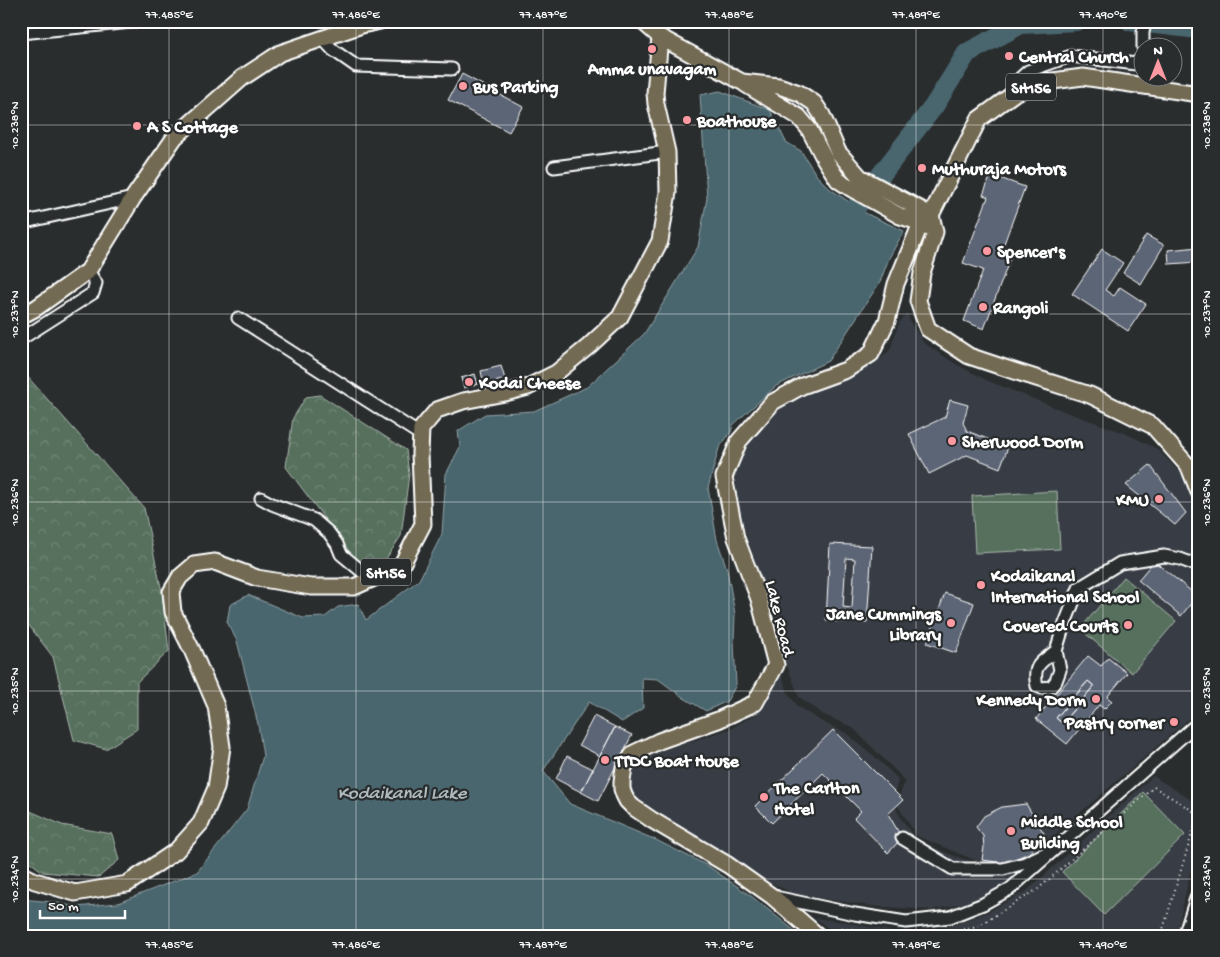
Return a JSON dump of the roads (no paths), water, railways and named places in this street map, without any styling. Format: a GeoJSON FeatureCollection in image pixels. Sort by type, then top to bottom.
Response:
{"type":"FeatureCollection","features":[{"type":"Feature","properties":{"kind":"main road"},"geometry":{"type":"LineString","coordinates":[[21,316],[36,308],[88,271],[133,198],[175,137],[242,78],[280,52],[362,25],[380,21]]}},
{"type":"Feature","properties":{"kind":"main road"},"geometry":{"type":"LineString","coordinates":[[642,21],[660,37],[742,82],[799,117],[809,129],[838,180],[856,183],[903,209],[926,219],[935,232],[922,273],[918,301],[928,329],[970,356],[1090,395],[1153,426],[1189,467],[1199,492]]}},
{"type":"Feature","properties":{"kind":"main road"},"geometry":{"type":"LineString","coordinates":[[420,435],[421,429],[437,410],[463,401],[505,394],[528,387],[556,373],[620,317],[660,241],[668,192],[667,152],[655,93],[660,37]]}},
{"type":"Feature","properties":{"kind":"main road","name":"SH156"},"geometry":{"type":"LineString","coordinates":[[926,219],[979,119],[1016,92],[1045,82],[1083,77],[1199,94]]}},
{"type":"Feature","properties":{"kind":"main road"},"geometry":{"type":"LineString","coordinates":[[742,82],[779,86],[799,93],[814,103],[822,115],[838,152],[856,183]]}},
{"type":"Feature","properties":{"kind":"main road","name":"Lake Road"},"geometry":{"type":"LineString","coordinates":[[818,936],[773,897],[728,865],[633,807],[624,795],[622,776],[624,767],[634,753],[659,741],[718,720],[755,703],[776,664],[759,599],[736,538],[724,477],[739,441],[773,402],[802,386],[846,370],[871,354],[887,320],[896,284],[926,219]]}},
{"type":"Feature","properties":{"kind":"main road","name":"SH156"},"geometry":{"type":"LineString","coordinates":[[21,874],[35,881],[75,893],[127,884],[176,851],[201,823],[216,788],[222,746],[216,706],[173,612],[170,592],[180,577],[194,565],[215,562],[257,578],[311,586],[354,587],[401,566],[423,524],[420,435]]}},
{"type":"Feature","properties":{"kind":"street"},"geometry":{"type":"LineString","coordinates":[[21,33],[141,21]]}},
{"type":"Feature","properties":{"kind":"street"},"geometry":{"type":"LineString","coordinates":[[347,21],[362,25]]}},
{"type":"Feature","properties":{"kind":"street"},"geometry":{"type":"LineString","coordinates":[[322,38],[333,50],[356,66],[452,69]]}},
{"type":"Feature","properties":{"kind":"street"},"geometry":{"type":"LineString","coordinates":[[1016,92],[1017,81],[1028,71],[1071,56],[1132,64]]}},
{"type":"Feature","properties":{"kind":"street"},"geometry":{"type":"LineString","coordinates":[[554,168],[667,152]]}},
{"type":"Feature","properties":{"kind":"street"},"geometry":{"type":"LineString","coordinates":[[21,223],[133,198]]}},
{"type":"Feature","properties":{"kind":"street"},"geometry":{"type":"LineString","coordinates":[[21,339],[93,293],[96,283],[88,271]]}},
{"type":"Feature","properties":{"kind":"street"},"geometry":{"type":"LineString","coordinates":[[238,318],[420,435]]}},
{"type":"Feature","properties":{"kind":"street"},"geometry":{"type":"LineString","coordinates":[[261,498],[314,520],[329,533],[341,554],[371,579]]}},
{"type":"Feature","properties":{"kind":"street"},"geometry":{"type":"LineString","coordinates":[[1056,651],[1079,588],[1120,563],[1164,556],[1196,565],[1199,571]]}},
{"type":"Feature","properties":{"kind":"street"},"geometry":{"type":"LineString","coordinates":[[773,897],[855,914],[906,922],[950,917],[983,904],[1010,889],[1199,723]]}},
{"type":"Feature","properties":{"kind":"street"},"geometry":{"type":"LineString","coordinates":[[902,838],[953,869],[1003,869],[1025,863],[1058,846]]}},
{"type":"Feature","properties":{"kind":"street"},"geometry":{"type":"LineString","coordinates":[[1184,936],[1199,889]]}},
{"type":"Feature","properties":{"kind":"water","name":"Kodaikanal Lake"},"geometry":{"type":"Polygon","coordinates":[[[720,91],[770,110],[786,142],[801,151],[817,176],[830,189],[867,214],[904,231],[889,258],[880,282],[828,361],[776,386],[733,425],[731,432],[719,448],[708,488],[717,540],[727,569],[735,614],[736,685],[727,701],[706,711],[658,679],[642,678],[643,708],[622,722],[589,702],[543,771],[570,804],[656,840],[708,866],[751,896],[801,936],[21,936],[21,899],[53,902],[76,907],[118,903],[197,872],[247,809],[263,756],[258,724],[237,641],[227,622],[230,605],[248,595],[303,618],[325,617],[338,607],[358,604],[366,620],[419,580],[442,534],[446,474],[460,447],[458,431],[485,414],[534,411],[587,387],[644,334],[698,247],[707,198],[700,95],[720,91]]]}},
{"type":"Feature","properties":{"kind":"waterway"},"geometry":{"type":"LineString","coordinates":[[840,228],[934,106],[967,53],[1021,24],[1076,21]]}},
{"type":"Feature","properties":{"kind":"waterway"},"geometry":{"type":"LineString","coordinates":[[1130,21],[1199,29]]}},
{"type":"Feature","properties":{"kind":"place","name":"Amma unavagam"},"geometry":{"type":"Point","coordinates":[652,49]}},
{"type":"Feature","properties":{"kind":"place","name":"Central Church"},"geometry":{"type":"Point","coordinates":[1009,56]}},
{"type":"Feature","properties":{"kind":"place","name":"Bus Parking"},"geometry":{"type":"Point","coordinates":[463,86]}},
{"type":"Feature","properties":{"kind":"place","name":"Boathouse"},"geometry":{"type":"Point","coordinates":[687,120]}},
{"type":"Feature","properties":{"kind":"place","name":"A S Cottage"},"geometry":{"type":"Point","coordinates":[137,126]}},
{"type":"Feature","properties":{"kind":"place","name":"Muthuraja Motors"},"geometry":{"type":"Point","coordinates":[922,168]}},
{"type":"Feature","properties":{"kind":"place","name":"Spencer's"},"geometry":{"type":"Point","coordinates":[987,251]}},
{"type":"Feature","properties":{"kind":"place","name":"Rangoli"},"geometry":{"type":"Point","coordinates":[983,307]}},
{"type":"Feature","properties":{"kind":"place","name":"Kodai Cheese"},"geometry":{"type":"Point","coordinates":[469,382]}},
{"type":"Feature","properties":{"kind":"place","name":"Sherwood Dorm"},"geometry":{"type":"Point","coordinates":[952,441]}},
{"type":"Feature","properties":{"kind":"place","name":"KMU"},"geometry":{"type":"Point","coordinates":[1159,499]}},
{"type":"Feature","properties":{"kind":"place","name":"Kodaikanal International School"},"geometry":{"type":"Point","coordinates":[981,585]}},
{"type":"Feature","properties":{"kind":"place","name":"Jane Cummings Library"},"geometry":{"type":"Point","coordinates":[951,623]}},
{"type":"Feature","properties":{"kind":"place","name":"Covered Courts"},"geometry":{"type":"Point","coordinates":[1128,625]}},
{"type":"Feature","properties":{"kind":"place","name":"Kennedy Dorm"},"geometry":{"type":"Point","coordinates":[1096,699]}},
{"type":"Feature","properties":{"kind":"place","name":"Pastry corner"},"geometry":{"type":"Point","coordinates":[1174,722]}},
{"type":"Feature","properties":{"kind":"place","name":"TTDC Boat House"},"geometry":{"type":"Point","coordinates":[605,760]}},
{"type":"Feature","properties":{"kind":"place","name":"The Carlton Hotel"},"geometry":{"type":"Point","coordinates":[764,797]}},
{"type":"Feature","properties":{"kind":"place","name":"Middle School Building"},"geometry":{"type":"Point","coordinates":[1011,831]}}]}
